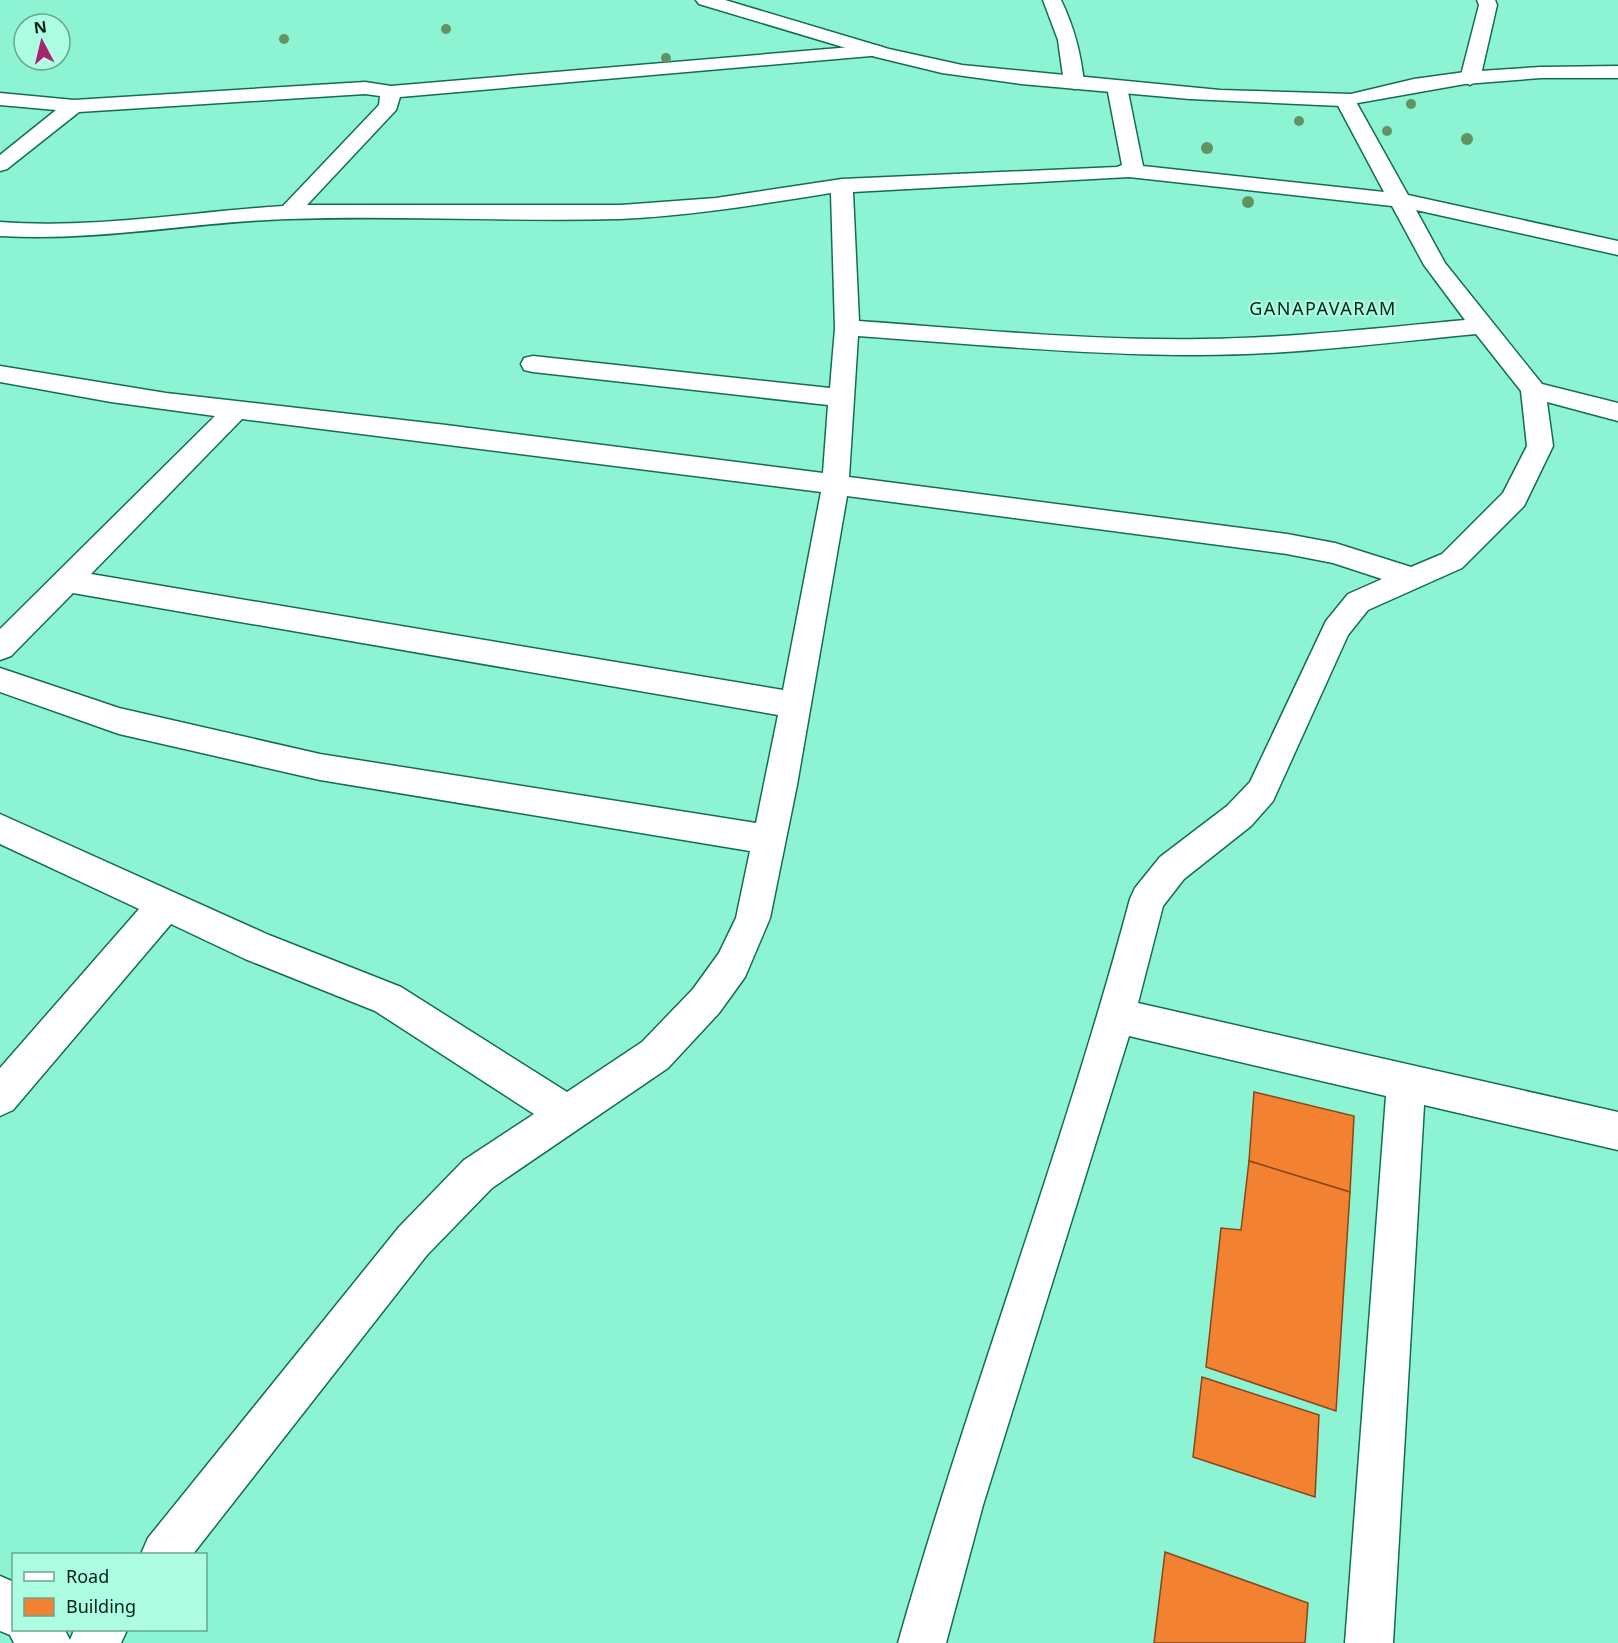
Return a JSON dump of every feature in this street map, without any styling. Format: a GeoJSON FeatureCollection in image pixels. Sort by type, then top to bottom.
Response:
{"type":"FeatureCollection","features":[{"type":"Feature","properties":{"kind":"street"},"geometry":{"type":"LineString","coordinates":[[708,0],[875,51],[943,67],[1074,83],[1242,99],[1345,100],[1388,93],[1412,85],[1470,79],[1571,71],[1618,72]]}},
{"type":"Feature","properties":{"kind":"street"},"geometry":{"type":"LineString","coordinates":[[1052,0],[1064,23],[1072,53],[1074,83]]}},
{"type":"Feature","properties":{"kind":"street"},"geometry":{"type":"LineString","coordinates":[[1470,79],[1488,5],[1486,0]]}},
{"type":"Feature","properties":{"kind":"street"},"geometry":{"type":"LineString","coordinates":[[0,99],[74,106],[365,88],[391,92],[875,51]]}},
{"type":"Feature","properties":{"kind":"street"},"geometry":{"type":"LineString","coordinates":[[1117,87],[1132,165],[1129,171]]}},
{"type":"Feature","properties":{"kind":"street"},"geometry":{"type":"LineString","coordinates":[[289,212],[389,106],[391,92]]}},
{"type":"Feature","properties":{"kind":"street"},"geometry":{"type":"LineString","coordinates":[[922,1643],[960,1505],[1117,1016],[1147,899],[1172,868],[1239,816],[1262,791],[1336,629],[1358,602],[1452,561],[1514,499],[1540,446],[1533,390],[1435,265],[1345,100]]}},
{"type":"Feature","properties":{"kind":"street"},"geometry":{"type":"LineString","coordinates":[[0,165],[74,106]]}},
{"type":"Feature","properties":{"kind":"street"},"geometry":{"type":"LineString","coordinates":[[0,229],[45,232],[122,228],[289,212],[621,212],[716,205],[842,185],[1129,171],[1399,200],[1618,248]]}},
{"type":"Feature","properties":{"kind":"street"},"geometry":{"type":"LineString","coordinates":[[165,1553],[412,1241],[478,1174],[655,1055],[706,1001],[732,966],[753,918],[835,487],[847,328],[842,185]]}},
{"type":"Feature","properties":{"kind":"street"},"geometry":{"type":"LineString","coordinates":[[847,328],[1066,342],[1202,347],[1304,342],[1482,326]]}},
{"type":"Feature","properties":{"kind":"street"},"geometry":{"type":"LineString","coordinates":[[533,364],[842,398]]}},
{"type":"Feature","properties":{"kind":"street"},"geometry":{"type":"LineString","coordinates":[[0,374],[51,385],[236,410],[456,435],[835,487],[1287,544],[1335,553],[1414,579]]}},
{"type":"Feature","properties":{"kind":"street"},"geometry":{"type":"LineString","coordinates":[[1533,390],[1618,412]]}},
{"type":"Feature","properties":{"kind":"street"},"geometry":{"type":"LineString","coordinates":[[0,648],[236,410]]}},
{"type":"Feature","properties":{"kind":"street"},"geometry":{"type":"LineString","coordinates":[[66,581],[795,705]]}},
{"type":"Feature","properties":{"kind":"street"},"geometry":{"type":"LineString","coordinates":[[0,680],[119,721],[320,767],[769,840]]}},
{"type":"Feature","properties":{"kind":"street"},"geometry":{"type":"LineString","coordinates":[[0,828],[257,947],[388,999],[568,1114]]}},
{"type":"Feature","properties":{"kind":"street"},"geometry":{"type":"LineString","coordinates":[[0,1097],[165,904]]}},
{"type":"Feature","properties":{"kind":"street"},"geometry":{"type":"LineString","coordinates":[[1117,1016],[1618,1131]]}},
{"type":"Feature","properties":{"kind":"street"},"geometry":{"type":"LineString","coordinates":[[1369,1643],[1406,1082]]}},
{"type":"Feature","properties":{"kind":"street"},"geometry":{"type":"LineString","coordinates":[[0,1600],[12,1611]]}},
{"type":"Feature","properties":{"kind":"street"},"geometry":{"type":"LineString","coordinates":[[34,1631],[47,1643]]}},
{"type":"Feature","properties":{"kind":"street"},"geometry":{"type":"LineString","coordinates":[[92,1643],[101,1631]]}},
{"type":"Feature","properties":{"kind":"building"},"geometry":{"type":"Polygon","coordinates":[[[1254,1092],[1354,1116],[1350,1192],[1249,1161],[1254,1092]]]}},
{"type":"Feature","properties":{"kind":"building"},"geometry":{"type":"Polygon","coordinates":[[[1249,1161],[1350,1192],[1336,1411],[1206,1367],[1221,1228],[1241,1230],[1249,1161]]]}},
{"type":"Feature","properties":{"kind":"building"},"geometry":{"type":"Polygon","coordinates":[[[1202,1377],[1319,1415],[1315,1497],[1193,1457],[1202,1377]]]}},
{"type":"Feature","properties":{"kind":"building"},"geometry":{"type":"Polygon","coordinates":[[[1165,1552],[1308,1603],[1305,1643],[1154,1643],[1165,1552]]]}},
{"type":"Feature","properties":{"kind":"district","name":"GANAPAVARAM"},"geometry":{"type":"Point","coordinates":[1323,308]}}]}
